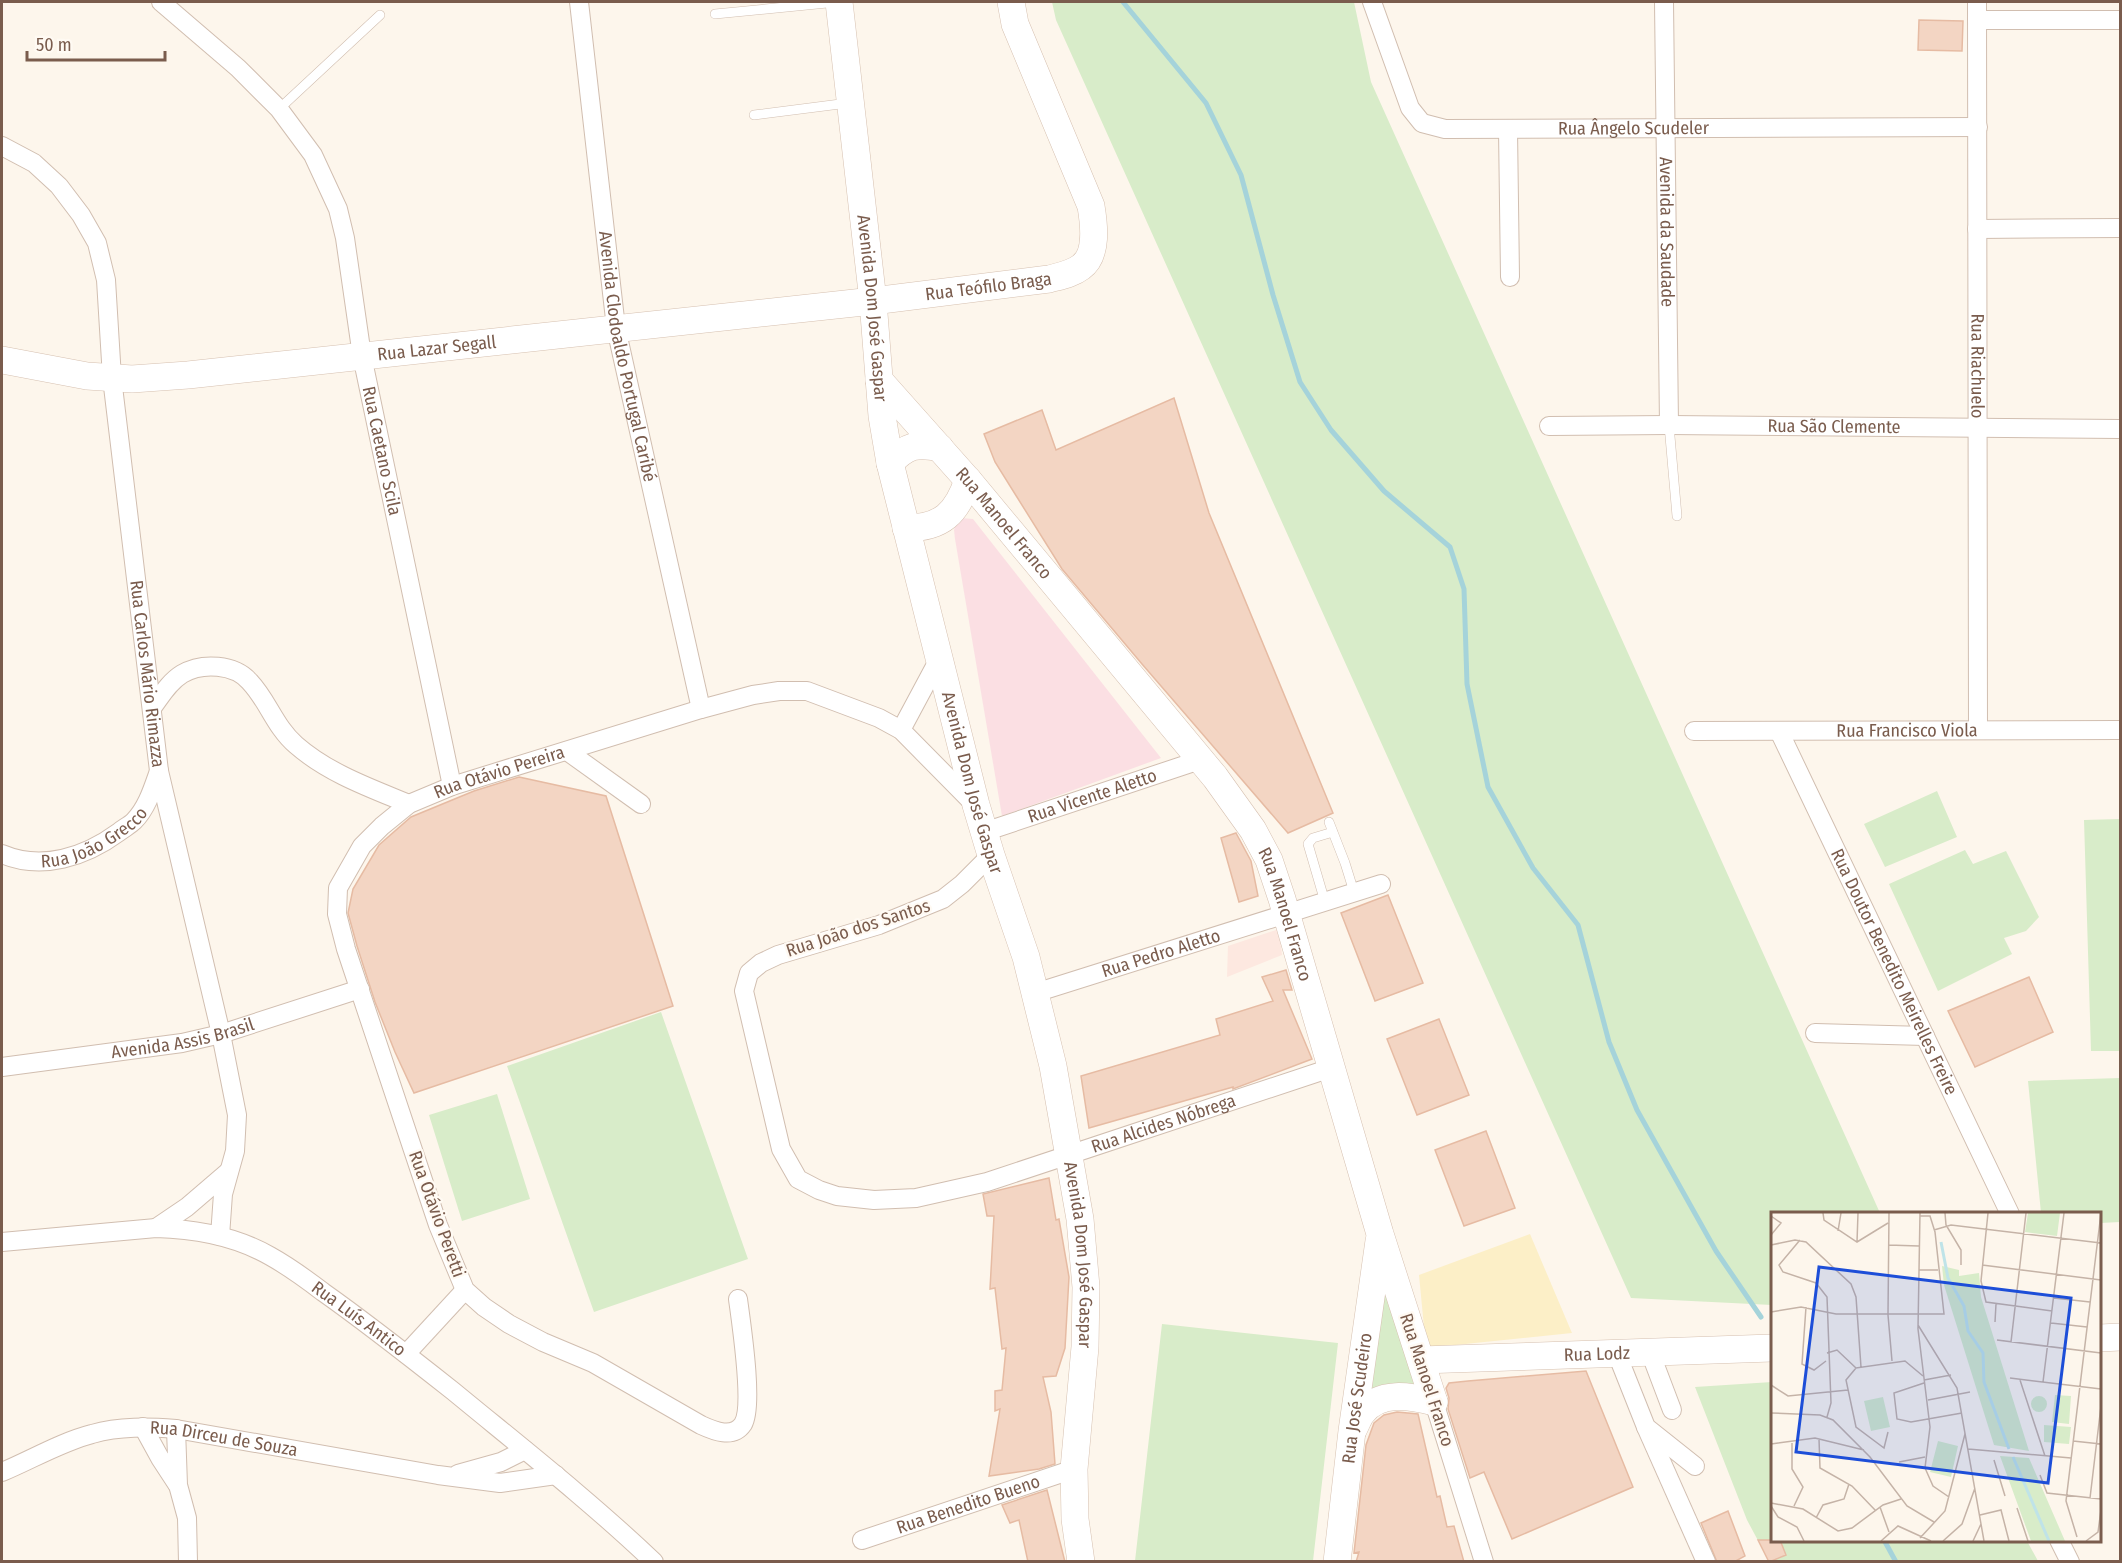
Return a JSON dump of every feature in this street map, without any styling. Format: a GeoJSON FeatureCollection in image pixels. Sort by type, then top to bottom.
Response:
{"type":"FeatureCollection","features":[{"type":"Feature","properties":{"kind":"street","name":"Rua Caetano Scila"},"geometry":{"type":"LineString","coordinates":[[161,2],[238,68],[279,109],[313,155],[338,209],[345,238],[362,356],[452,786]]}},
{"type":"Feature","properties":{"kind":"street","name":"Avenida Clodoaldo Portugal Caribé"},"geometry":{"type":"LineString","coordinates":[[579,2],[616,328],[701,709]]}},
{"type":"Feature","properties":{"kind":"street","name":"Avenida Dom José Gaspar"},"geometry":{"type":"LineString","coordinates":[[838,2],[873,302],[882,416],[890,463],[976,805],[1026,957],[1053,1066],[1080,1219],[1086,1287],[1085,1347],[1074,1469],[1075,1519],[1081,1562]]}},
{"type":"Feature","properties":{"kind":"street","name":"Rua Teófilo Braga"},"geometry":{"type":"LineString","coordinates":[[873,302],[1049,279],[1069,274],[1084,266],[1092,248],[1095,228],[1091,206],[1015,24],[1011,2]]}},
{"type":"Feature","properties":{"kind":"street","name":"Rua Ângelo Scudeler"},"geometry":{"type":"LineString","coordinates":[[1372,2],[1410,108],[1422,123],[1445,129],[1978,127]]}},
{"type":"Feature","properties":{"kind":"street","name":"Avenida da Saudade"},"geometry":{"type":"LineString","coordinates":[[1665,2],[1669,425]]}},
{"type":"Feature","properties":{"kind":"street"},"geometry":{"type":"LineString","coordinates":[[1977,11],[2121,20]]}},
{"type":"Feature","properties":{"kind":"street","name":"Rua Riachuelo"},"geometry":{"type":"LineString","coordinates":[[1977,11],[1978,730]]}},
{"type":"Feature","properties":{"kind":"street"},"geometry":{"type":"LineString","coordinates":[[1508,129],[1510,277]]}},
{"type":"Feature","properties":{"kind":"street","name":"Rua Carlos Mário Rimazza"},"geometry":{"type":"LineString","coordinates":[[2,146],[34,163],[59,186],[81,215],[97,243],[106,280],[112,378],[159,771],[221,1034],[237,1114],[235,1151],[224,1194],[220,1236]]}},
{"type":"Feature","properties":{"kind":"street"},"geometry":{"type":"LineString","coordinates":[[1977,229],[2121,228]]}},
{"type":"Feature","properties":{"kind":"street","name":"Rua Lazar Segall"},"geometry":{"type":"LineString","coordinates":[[2,360],[87,376],[112,378],[188,375],[873,302]]}},
{"type":"Feature","properties":{"kind":"street","name":"Rua Manoel Franco"},"geometry":{"type":"LineString","coordinates":[[879,380],[968,480],[1215,777],[1254,830],[1269,860],[1287,914],[1380,1234],[1484,1562]]}},
{"type":"Feature","properties":{"kind":"street","name":"Rua São Clemente"},"geometry":{"type":"LineString","coordinates":[[1549,426],[2121,429]]}},
{"type":"Feature","properties":{"kind":"street"},"geometry":{"type":"LineString","coordinates":[[890,463],[912,447],[926,445],[940,448]]}},
{"type":"Feature","properties":{"kind":"street"},"geometry":{"type":"LineString","coordinates":[[906,528],[930,526],[948,515],[961,501],[968,480]]}},
{"type":"Feature","properties":{"kind":"street"},"geometry":{"type":"LineString","coordinates":[[901,730],[939,659]]}},
{"type":"Feature","properties":{"kind":"street","name":"Rua Otávio Pereira"},"geometry":{"type":"LineString","coordinates":[[152,708],[171,683],[183,673],[201,666],[219,666],[235,671],[250,681],[275,722],[294,744],[319,763],[409,804],[452,786],[701,709],[753,695],[779,691],[807,692],[879,717],[901,730],[976,805]]}},
{"type":"Feature","properties":{"kind":"street","name":"Rua Francisco Viola"},"geometry":{"type":"LineString","coordinates":[[1694,731],[2121,730]]}},
{"type":"Feature","properties":{"kind":"street","name":"Rua Doutor Benedito Meirelles Freire"},"geometry":{"type":"LineString","coordinates":[[1779,731],[2009,1212]]}},
{"type":"Feature","properties":{"kind":"street"},"geometry":{"type":"LineString","coordinates":[[567,750],[641,804]]}},
{"type":"Feature","properties":{"kind":"street","name":"Rua Vicente Aletto"},"geometry":{"type":"LineString","coordinates":[[987,843],[1200,760]]}},
{"type":"Feature","properties":{"kind":"street","name":"Rua João Grecco"},"geometry":{"type":"LineString","coordinates":[[2,854],[34,861],[66,860],[90,850],[135,820],[148,799],[159,771]]}},
{"type":"Feature","properties":{"kind":"street","name":"Rua Otávio Peretti"},"geometry":{"type":"LineString","coordinates":[[409,804],[362,846],[338,888],[337,914],[346,949],[438,1225],[465,1290],[484,1307],[509,1324],[543,1342],[593,1363],[713,1431],[724,1433],[736,1431],[744,1423],[747,1406],[738,1299]]}},
{"type":"Feature","properties":{"kind":"street","name":"Rua João dos Santos"},"geometry":{"type":"LineString","coordinates":[[819,1191],[798,1179],[781,1149],[744,991],[749,973],[761,963],[778,955],[879,925],[944,899],[962,884],[987,843]]}},
{"type":"Feature","properties":{"kind":"street","name":"Rua Pedro Aletto"},"geometry":{"type":"LineString","coordinates":[[1035,993],[1381,884]]}},
{"type":"Feature","properties":{"kind":"street","name":"Avenida Assis Brasil"},"geometry":{"type":"LineString","coordinates":[[2,1067],[182,1043],[221,1034],[360,989]]}},
{"type":"Feature","properties":{"kind":"street"},"geometry":{"type":"LineString","coordinates":[[1815,1033],[1925,1036]]}},
{"type":"Feature","properties":{"kind":"street","name":"Rua Alcides Nóbrega"},"geometry":{"type":"LineString","coordinates":[[819,1191],[837,1196],[874,1200],[916,1198],[987,1182],[1068,1153],[1332,1068]]}},
{"type":"Feature","properties":{"kind":"street"},"geometry":{"type":"LineString","coordinates":[[156,1227],[187,1208],[229,1171]]}},
{"type":"Feature","properties":{"kind":"street","name":"Rua Luís Antico"},"geometry":{"type":"LineString","coordinates":[[2,1242],[156,1227],[182,1228],[220,1236],[269,1255],[338,1302],[406,1354],[556,1475],[654,1562]]}},
{"type":"Feature","properties":{"kind":"street","name":"Rua José Scudeiro"},"geometry":{"type":"LineString","coordinates":[[1338,1562],[1352,1431],[1380,1234]]}},
{"type":"Feature","properties":{"kind":"street"},"geometry":{"type":"LineString","coordinates":[[406,1354],[465,1290]]}},
{"type":"Feature","properties":{"kind":"street"},"geometry":{"type":"LineString","coordinates":[[2101,1338],[2121,1337]]}},
{"type":"Feature","properties":{"kind":"street","name":"Rua Lodz"},"geometry":{"type":"LineString","coordinates":[[1421,1360],[1771,1348]]}},
{"type":"Feature","properties":{"kind":"street"},"geometry":{"type":"LineString","coordinates":[[1650,1352],[1672,1410]]}},
{"type":"Feature","properties":{"kind":"street"},"geometry":{"type":"LineString","coordinates":[[1617,1354],[1646,1427],[1706,1562]]}},
{"type":"Feature","properties":{"kind":"street"},"geometry":{"type":"LineString","coordinates":[[1352,1431],[1362,1413],[1374,1403],[1387,1397],[1417,1398],[1434,1402]]}},
{"type":"Feature","properties":{"kind":"street"},"geometry":{"type":"LineString","coordinates":[[143,1427],[178,1485]]}},
{"type":"Feature","properties":{"kind":"street","name":"Rua Dirceu de Souza"},"geometry":{"type":"LineString","coordinates":[[2,1472],[92,1434],[143,1427],[176,1429],[401,1469],[500,1483],[556,1475]]}},
{"type":"Feature","properties":{"kind":"street"},"geometry":{"type":"LineString","coordinates":[[1646,1427],[1695,1466]]}},
{"type":"Feature","properties":{"kind":"street"},"geometry":{"type":"LineString","coordinates":[[176,1429],[178,1485],[187,1518],[188,1562]]}},
{"type":"Feature","properties":{"kind":"street","name":"Rua Dirceu de Souza"},"geometry":{"type":"LineString","coordinates":[[453,1476],[501,1462],[525,1450]]}},
{"type":"Feature","properties":{"kind":"street","name":"Rua Benedito Bueno"},"geometry":{"type":"LineString","coordinates":[[862,1540],[1074,1469]]}},
{"type":"Feature","properties":{"kind":"street"},"geometry":{"type":"LineString","coordinates":[[2061,1542],[2070,1562]]}},
{"type":"Feature","properties":{"kind":"lane"},"geometry":{"type":"LineString","coordinates":[[715,14],[838,2]]}},
{"type":"Feature","properties":{"kind":"lane"},"geometry":{"type":"LineString","coordinates":[[279,109],[380,15]]}},
{"type":"Feature","properties":{"kind":"lane"},"geometry":{"type":"LineString","coordinates":[[754,115],[850,103]]}},
{"type":"Feature","properties":{"kind":"lane"},"geometry":{"type":"LineString","coordinates":[[1669,425],[1677,516]]}},
{"type":"Feature","properties":{"kind":"lane"},"geometry":{"type":"LineString","coordinates":[[1329,822],[1354,892]]}},
{"type":"Feature","properties":{"kind":"lane"},"geometry":{"type":"LineString","coordinates":[[1325,902],[1308,844],[1313,838],[1333,832]]}},
{"type":"Feature","properties":{"kind":"shaded area"},"geometry":{"type":"Polygon","coordinates":[[[961,518],[973,519],[1161,758],[1002,816],[955,539],[954,530],[961,518]]]}},
{"type":"Feature","properties":{"kind":"shaded area"},"geometry":{"type":"Polygon","coordinates":[[[1279,929],[1282,955],[1227,977],[1228,946],[1279,929]]]}},
{"type":"Feature","properties":{"kind":"green space"},"geometry":{"type":"Polygon","coordinates":[[[1052,2],[1354,2],[1371,82],[1880,1212],[1771,1212],[1771,1305],[1631,1298],[1056,20],[1052,2]]]}},
{"type":"Feature","properties":{"kind":"green space"},"geometry":{"type":"Polygon","coordinates":[[[1937,791],[1957,837],[1885,867],[1864,824],[1937,791]]]}},
{"type":"Feature","properties":{"kind":"green space"},"geometry":{"type":"Polygon","coordinates":[[[2120,819],[2120,1051],[2091,1051],[2084,820],[2120,819]]]}},
{"type":"Feature","properties":{"kind":"green space"},"geometry":{"type":"Polygon","coordinates":[[[1965,850],[1973,864],[2006,851],[2039,917],[2026,931],[2004,938],[2012,954],[1938,991],[1889,884],[1965,850]]]}},
{"type":"Feature","properties":{"kind":"green space"},"geometry":{"type":"Polygon","coordinates":[[[661,1012],[748,1259],[594,1312],[507,1066],[661,1012]]]}},
{"type":"Feature","properties":{"kind":"green space"},"geometry":{"type":"Polygon","coordinates":[[[2120,1078],[2120,1222],[2101,1223],[2101,1212],[2041,1212],[2028,1081],[2120,1078]]]}},
{"type":"Feature","properties":{"kind":"green space"},"geometry":{"type":"Polygon","coordinates":[[[497,1094],[530,1199],[462,1221],[429,1115],[497,1094]]]}},
{"type":"Feature","properties":{"kind":"green space"},"geometry":{"type":"Polygon","coordinates":[[[1383,1276],[1423,1389],[1365,1398],[1383,1276]]]}},
{"type":"Feature","properties":{"kind":"green space"},"geometry":{"type":"Polygon","coordinates":[[[1162,1324],[1338,1343],[1313,1561],[1135,1561],[1162,1324]]]}},
{"type":"Feature","properties":{"kind":"green space"},"geometry":{"type":"Polygon","coordinates":[[[1771,1382],[1771,1542],[2028,1542],[2038,1561],[1769,1561],[1747,1520],[1695,1387],[1771,1382]]]}},
{"type":"Feature","properties":{"kind":"sand"},"geometry":{"type":"Polygon","coordinates":[[[1530,1234],[1572,1333],[1426,1348],[1419,1275],[1530,1234]]]}},
{"type":"Feature","properties":{"kind":"building"},"geometry":{"type":"Polygon","coordinates":[[[1919,20],[1963,21],[1962,51],[1918,50],[1919,20]]]}},
{"type":"Feature","properties":{"kind":"building"},"geometry":{"type":"Polygon","coordinates":[[[1174,398],[1209,513],[1333,813],[1288,833],[1062,569],[995,462],[984,434],[1042,410],[1056,450],[1174,398]]]}},
{"type":"Feature","properties":{"kind":"building"},"geometry":{"type":"Polygon","coordinates":[[[519,777],[606,796],[673,1006],[414,1093],[375,1002],[357,946],[348,913],[353,889],[379,845],[411,817],[474,791],[519,777]]]}},
{"type":"Feature","properties":{"kind":"building"},"geometry":{"type":"Polygon","coordinates":[[[1236,833],[1251,861],[1258,896],[1239,902],[1221,838],[1236,833]]]}},
{"type":"Feature","properties":{"kind":"building"},"geometry":{"type":"Polygon","coordinates":[[[1388,895],[1423,983],[1375,1001],[1341,913],[1388,895]]]}},
{"type":"Feature","properties":{"kind":"building"},"geometry":{"type":"Polygon","coordinates":[[[1286,970],[1292,990],[1283,990],[1312,1059],[1233,1089],[1233,1087],[1089,1128],[1081,1076],[1220,1035],[1216,1019],[1273,1001],[1262,977],[1286,970]]]}},
{"type":"Feature","properties":{"kind":"building"},"geometry":{"type":"Polygon","coordinates":[[[2029,977],[2053,1032],[1975,1067],[1948,1011],[2029,977]]]}},
{"type":"Feature","properties":{"kind":"building"},"geometry":{"type":"Polygon","coordinates":[[[1439,1019],[1469,1095],[1417,1115],[1387,1039],[1439,1019]]]}},
{"type":"Feature","properties":{"kind":"building"},"geometry":{"type":"Polygon","coordinates":[[[1486,1131],[1515,1208],[1464,1226],[1435,1150],[1486,1131]]]}},
{"type":"Feature","properties":{"kind":"building"},"geometry":{"type":"Polygon","coordinates":[[[1049,1178],[1069,1277],[1065,1348],[1056,1376],[1043,1377],[1051,1412],[1055,1464],[1039,1469],[989,1476],[1000,1409],[995,1411],[995,1391],[1002,1390],[1006,1348],[1002,1349],[995,1288],[990,1289],[994,1216],[987,1216],[983,1194],[1049,1178]]]}},
{"type":"Feature","properties":{"kind":"building"},"geometry":{"type":"Polygon","coordinates":[[[1586,1371],[1633,1487],[1512,1539],[1484,1472],[1470,1478],[1448,1409],[1449,1398],[1446,1388],[1449,1383],[1586,1371]]]}},
{"type":"Feature","properties":{"kind":"building"},"geometry":{"type":"Polygon","coordinates":[[[1397,1412],[1418,1414],[1437,1497],[1440,1496],[1447,1527],[1454,1526],[1464,1562],[1356,1562],[1359,1552],[1354,1553],[1366,1445],[1374,1423],[1384,1415],[1397,1412]]]}},
{"type":"Feature","properties":{"kind":"building"},"geometry":{"type":"Polygon","coordinates":[[[1047,1490],[1065,1562],[1028,1562],[1019,1520],[1010,1523],[1002,1505],[1047,1490]]]}},
{"type":"Feature","properties":{"kind":"building"},"geometry":{"type":"Polygon","coordinates":[[[1728,1511],[1745,1556],[1734,1562],[1717,1562],[1701,1523],[1728,1511]]]}},
{"type":"Feature","properties":{"kind":"building"},"geometry":{"type":"Polygon","coordinates":[[[1758,1540],[1781,1542],[1786,1555],[1769,1562],[1758,1540]]]}},
{"type":"Feature","properties":{"kind":"waterway"},"geometry":{"type":"LineString","coordinates":[[1123,2],[1206,103],[1241,175],[1273,295],[1300,382],[1331,430],[1384,491],[1450,547],[1464,589],[1467,684],[1488,787],[1533,868],[1578,925],[1609,1042],[1637,1110],[1716,1251],[1761,1317]]}},
{"type":"Feature","properties":{"kind":"waterway"},"geometry":{"type":"LineString","coordinates":[[1885,1542],[1896,1562]]}}]}
